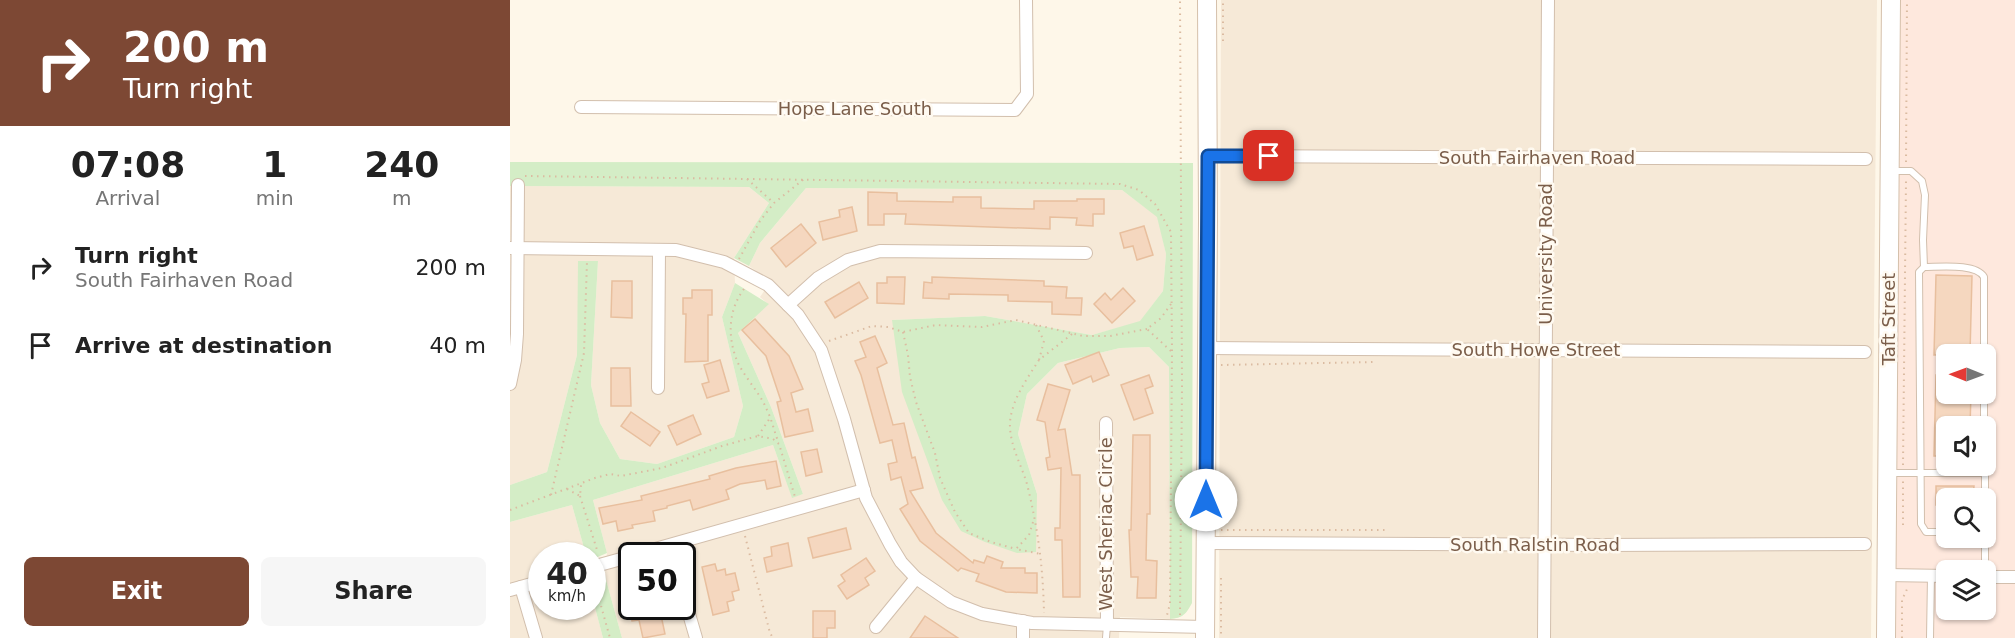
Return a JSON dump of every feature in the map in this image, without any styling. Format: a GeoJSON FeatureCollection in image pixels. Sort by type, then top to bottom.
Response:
{"type":"FeatureCollection","features":[{"type":"Feature","properties":{"kind":"street","name":"Hope Lane South"},"geometry":{"type":"LineString","coordinates":[[581,107],[1015,110],[1027,94],[1026,0]]}},
{"type":"Feature","properties":{"kind":"street"},"geometry":{"type":"LineString","coordinates":[[514,248],[676,250],[724,262],[768,285],[798,315],[821,350],[844,419],[866,498],[890,544],[901,562],[916,579],[951,602],[982,614],[1106,632],[1180,627],[1205,633],[1207,0]]}},
{"type":"Feature","properties":{"kind":"street","name":"University Road"},"geometry":{"type":"LineString","coordinates":[[1544,638],[1548,0]]}},
{"type":"Feature","properties":{"kind":"street","name":"Taft Street"},"geometry":{"type":"LineString","coordinates":[[1886,638],[1887,575],[1895,473],[1898,171],[1891,0]]}},
{"type":"Feature","properties":{"kind":"street","name":"South Fairhaven Road"},"geometry":{"type":"LineString","coordinates":[[1208,156],[1866,159]]}},
{"type":"Feature","properties":{"kind":"street"},"geometry":{"type":"LineString","coordinates":[[510,384],[517,334],[514,248],[519,180]]}},
{"type":"Feature","properties":{"kind":"street"},"geometry":{"type":"LineString","coordinates":[[658,388],[659,250]]}},
{"type":"Feature","properties":{"kind":"street"},"geometry":{"type":"LineString","coordinates":[[788,305],[818,278],[848,260],[880,251],[1086,253]]}},
{"type":"Feature","properties":{"kind":"street","name":"South Howe Street"},"geometry":{"type":"LineString","coordinates":[[1207,348],[1865,352]]}},
{"type":"Feature","properties":{"kind":"street","name":"West Sheriac Circle"},"geometry":{"type":"LineString","coordinates":[[1106,423],[1106,632]]}},
{"type":"Feature","properties":{"kind":"street"},"geometry":{"type":"LineString","coordinates":[[696,542],[864,490]]}},
{"type":"Feature","properties":{"kind":"street","name":"South Ralstin Road"},"geometry":{"type":"LineString","coordinates":[[1206,543],[1865,544]]}},
{"type":"Feature","properties":{"kind":"street"},"geometry":{"type":"LineString","coordinates":[[1887,575],[1936,576]]}},
{"type":"Feature","properties":{"kind":"street"},"geometry":{"type":"LineString","coordinates":[[1996,577],[2015,577]]}},
{"type":"Feature","properties":{"kind":"street"},"geometry":{"type":"LineString","coordinates":[[876,627],[916,579]]}},
{"type":"Feature","properties":{"kind":"street"},"geometry":{"type":"LineString","coordinates":[[515,588],[536,638]]}},
{"type":"Feature","properties":{"kind":"street"},"geometry":{"type":"LineString","coordinates":[[691,620],[696,638]]}},
{"type":"Feature","properties":{"kind":"street"},"geometry":{"type":"LineString","coordinates":[[1023,621],[1023,638]]}},
{"type":"Feature","properties":{"kind":"lane"},"geometry":{"type":"LineString","coordinates":[[1898,171],[1911,171],[1922,181],[1925,195],[1924,267]]}},
{"type":"Feature","properties":{"kind":"lane"},"geometry":{"type":"LineString","coordinates":[[1936,531],[1926,531],[1921,524],[1919,272],[1924,267],[1971,268],[1982,273],[1984,277],[1984,344]]}},
{"type":"Feature","properties":{"kind":"lane"},"geometry":{"type":"LineString","coordinates":[[1895,473],[1936,474]]}},
{"type":"Feature","properties":{"kind":"lane"},"geometry":{"type":"LineString","coordinates":[[1930,638],[1931,576]]}},
{"type":"Feature","properties":{"kind":"path"},"geometry":{"type":"LineString","coordinates":[[1180,0],[1182,397],[1180,627]]}},
{"type":"Feature","properties":{"kind":"path"},"geometry":{"type":"LineString","coordinates":[[1903,527],[1895,473],[1898,171],[1907,0]]}},
{"type":"Feature","properties":{"kind":"path"},"geometry":{"type":"LineString","coordinates":[[746,178],[774,203]]}},
{"type":"Feature","properties":{"kind":"path"},"geometry":{"type":"LineString","coordinates":[[519,180],[746,178],[1120,184],[1139,190],[1155,204],[1171,232],[1170,604],[1167,615]]}},
{"type":"Feature","properties":{"kind":"path"},"geometry":{"type":"LineString","coordinates":[[739,259],[760,221],[774,203],[804,179]]}},
{"type":"Feature","properties":{"kind":"path"},"geometry":{"type":"LineString","coordinates":[[551,495],[584,353],[587,261]]}},
{"type":"Feature","properties":{"kind":"path"},"geometry":{"type":"LineString","coordinates":[[744,289],[736,299],[730,316],[733,343],[738,362],[768,411],[796,500]]}},
{"type":"Feature","properties":{"kind":"path"},"geometry":{"type":"LineString","coordinates":[[829,340],[872,326],[888,327],[903,332],[936,326],[982,327],[1016,320],[1083,336],[1110,336],[1147,329],[1161,318],[1172,303]]}},
{"type":"Feature","properties":{"kind":"path"},"geometry":{"type":"LineString","coordinates":[[1036,325],[1044,341],[1040,360]]}},
{"type":"Feature","properties":{"kind":"path"},"geometry":{"type":"LineString","coordinates":[[1147,329],[1172,352]]}},
{"type":"Feature","properties":{"kind":"path"},"geometry":{"type":"LineString","coordinates":[[903,332],[916,402],[935,453],[940,477],[955,512],[969,533],[991,542],[1041,554]]}},
{"type":"Feature","properties":{"kind":"path"},"geometry":{"type":"LineString","coordinates":[[1044,614],[1041,554],[1026,483],[1011,435],[1010,422],[1014,405],[1040,360],[1073,334]]}},
{"type":"Feature","properties":{"kind":"path"},"geometry":{"type":"LineString","coordinates":[[1221,365],[1378,362]]}},
{"type":"Feature","properties":{"kind":"path"},"geometry":{"type":"LineString","coordinates":[[758,436],[770,418]]}},
{"type":"Feature","properties":{"kind":"path"},"geometry":{"type":"LineString","coordinates":[[510,510],[610,474],[621,476],[662,468],[722,446],[758,436],[773,439],[778,444]]}},
{"type":"Feature","properties":{"kind":"path"},"geometry":{"type":"LineString","coordinates":[[581,483],[580,496],[595,542]]}},
{"type":"Feature","properties":{"kind":"path"},"geometry":{"type":"LineString","coordinates":[[567,489],[580,496]]}},
{"type":"Feature","properties":{"kind":"path"},"geometry":{"type":"LineString","coordinates":[[1016,549],[1029,535],[1034,519]]}},
{"type":"Feature","properties":{"kind":"path"},"geometry":{"type":"LineString","coordinates":[[1221,530],[1388,530]]}},
{"type":"Feature","properties":{"kind":"path"},"geometry":{"type":"LineString","coordinates":[[744,536],[773,638]]}},
{"type":"Feature","properties":{"kind":"path"},"geometry":{"type":"LineString","coordinates":[[1902,638],[1902,600],[1908,589],[1908,576]]}},
{"type":"Feature","properties":{"kind":"path"},"geometry":{"type":"LineString","coordinates":[[605,620],[610,638]]}},
{"type":"Feature","properties":{"kind":"shaded area"},"geometry":{"type":"Polygon","coordinates":[[[1221,0],[1877,0],[1871,638],[1219,638],[1221,0]]]}},
{"type":"Feature","properties":{"kind":"shaded area"},"geometry":{"type":"Polygon","coordinates":[[[1889,0],[2015,0],[2015,638],[1884,638],[1889,0]]]}},
{"type":"Feature","properties":{"kind":"shaded area"},"geometry":{"type":"Polygon","coordinates":[[[510,186],[749,187],[769,203],[734,258],[735,283],[722,317],[743,406],[734,437],[657,464],[620,459],[600,423],[591,385],[598,261],[579,261],[577,355],[547,472],[510,485],[510,186]]]}},
{"type":"Feature","properties":{"kind":"shaded area"},"geometry":{"type":"Polygon","coordinates":[[[806,188],[1122,190],[1158,217],[1166,254],[1163,291],[1140,322],[1092,335],[985,316],[892,320],[1037,494],[1018,434],[1027,394],[1058,363],[1120,348],[1149,347],[1169,367],[1170,619],[1120,617],[1119,638],[622,638],[606,580],[606,542],[604,542],[593,500],[773,445],[792,497],[803,494],[771,407],[738,333],[768,304],[760,297],[771,281],[749,266],[760,243],[806,188]]]}},
{"type":"Feature","properties":{"kind":"shaded area"},"geometry":{"type":"Polygon","coordinates":[[[572,505],[582,542],[528,542],[528,620],[598,620],[603,638],[510,638],[510,522],[572,505]]]}},
{"type":"Feature","properties":{"kind":"green space"},"geometry":{"type":"Polygon","coordinates":[[[510,162],[1193,163],[1192,603],[1188,610],[1178,618],[1170,619],[1169,367],[1149,347],[1120,348],[1058,363],[1027,394],[1018,434],[1037,494],[1036,552],[1017,553],[961,531],[942,500],[902,392],[892,320],[985,316],[1092,335],[1140,321],[1163,291],[1166,254],[1157,217],[1122,190],[806,188],[760,243],[749,266],[734,258],[769,203],[749,187],[510,186],[510,162]]]}},
{"type":"Feature","properties":{"kind":"green space"},"geometry":{"type":"Polygon","coordinates":[[[578,261],[598,261],[591,385],[600,423],[620,459],[657,464],[734,437],[743,406],[722,317],[735,283],[769,304],[738,333],[771,407],[803,494],[792,498],[773,445],[593,500],[604,542],[582,542],[572,505],[510,522],[510,485],[547,472],[577,355],[578,261]]]}},
{"type":"Feature","properties":{"kind":"green space"},"geometry":{"type":"Polygon","coordinates":[[[606,580],[622,638],[603,638],[598,620],[606,620],[606,580]]]}},
{"type":"Feature","properties":{"kind":"building"},"geometry":{"type":"Polygon","coordinates":[[[868,192],[897,193],[897,201],[953,202],[953,197],[981,197],[981,208],[1034,209],[1034,201],[1104,199],[1104,214],[1093,214],[1093,226],[1076,225],[1077,218],[1050,217],[1050,229],[905,224],[906,214],[884,214],[884,225],[868,225],[868,192]]]}},
{"type":"Feature","properties":{"kind":"building"},"geometry":{"type":"Polygon","coordinates":[[[852,207],[857,231],[823,240],[819,222],[840,217],[839,210],[852,207]]]}},
{"type":"Feature","properties":{"kind":"building"},"geometry":{"type":"Polygon","coordinates":[[[801,224],[816,243],[786,267],[771,248],[801,224]]]}},
{"type":"Feature","properties":{"kind":"building"},"geometry":{"type":"Polygon","coordinates":[[[1144,226],[1153,255],[1137,260],[1133,246],[1124,248],[1120,233],[1144,226]]]}},
{"type":"Feature","properties":{"kind":"building"},"geometry":{"type":"Polygon","coordinates":[[[1936,275],[1972,276],[1970,344],[1936,344],[1936,355],[1934,355],[1936,275]]]}},
{"type":"Feature","properties":{"kind":"building"},"geometry":{"type":"Polygon","coordinates":[[[887,277],[905,277],[904,304],[877,303],[877,283],[887,283],[887,277]]]}},
{"type":"Feature","properties":{"kind":"building"},"geometry":{"type":"Polygon","coordinates":[[[932,277],[1044,281],[1044,286],[1067,287],[1066,298],[1082,298],[1081,315],[1052,314],[1052,302],[1008,301],[1008,295],[949,294],[949,299],[923,298],[924,282],[932,283],[932,277]]]}},
{"type":"Feature","properties":{"kind":"building"},"geometry":{"type":"Polygon","coordinates":[[[612,281],[632,281],[632,318],[611,317],[612,281]]]}},
{"type":"Feature","properties":{"kind":"building"},"geometry":{"type":"Polygon","coordinates":[[[859,282],[868,298],[835,318],[825,302],[859,282]]]}},
{"type":"Feature","properties":{"kind":"building"},"geometry":{"type":"Polygon","coordinates":[[[1123,288],[1135,301],[1112,323],[1094,304],[1105,293],[1111,300],[1123,288]]]}},
{"type":"Feature","properties":{"kind":"building"},"geometry":{"type":"Polygon","coordinates":[[[692,290],[712,290],[712,315],[708,315],[708,361],[685,362],[686,314],[683,314],[683,298],[692,298],[692,290]]]}},
{"type":"Feature","properties":{"kind":"building"},"geometry":{"type":"Polygon","coordinates":[[[755,319],[789,356],[803,389],[791,393],[796,412],[808,409],[813,431],[785,437],[777,402],[781,401],[766,356],[742,330],[755,319]]]}},
{"type":"Feature","properties":{"kind":"building"},"geometry":{"type":"Polygon","coordinates":[[[875,336],[887,363],[877,368],[893,425],[904,423],[912,458],[915,457],[923,488],[910,491],[936,533],[973,563],[974,560],[984,563],[987,556],[1003,562],[1001,568],[1025,568],[1025,573],[1037,573],[1037,593],[1006,592],[976,581],[979,574],[961,568],[958,571],[920,541],[900,509],[908,504],[901,477],[891,480],[888,464],[897,462],[892,440],[880,443],[855,361],[866,357],[860,342],[875,336]]]}},
{"type":"Feature","properties":{"kind":"building"},"geometry":{"type":"Polygon","coordinates":[[[1099,352],[1109,375],[1093,382],[1091,376],[1073,384],[1065,365],[1099,352]]]}},
{"type":"Feature","properties":{"kind":"building"},"geometry":{"type":"Polygon","coordinates":[[[720,360],[729,391],[707,398],[702,384],[709,382],[704,365],[720,360]]]}},
{"type":"Feature","properties":{"kind":"building"},"geometry":{"type":"Polygon","coordinates":[[[611,368],[630,368],[631,406],[611,406],[611,368]]]}},
{"type":"Feature","properties":{"kind":"building"},"geometry":{"type":"Polygon","coordinates":[[[1149,375],[1153,386],[1145,389],[1153,413],[1134,420],[1121,385],[1149,375]]]}},
{"type":"Feature","properties":{"kind":"building"},"geometry":{"type":"Polygon","coordinates":[[[1936,375],[1936,404],[1971,404],[1970,416],[1936,416],[1936,456],[1934,456],[1936,375]]]}},
{"type":"Feature","properties":{"kind":"building"},"geometry":{"type":"Polygon","coordinates":[[[1048,384],[1070,390],[1058,430],[1065,429],[1072,475],[1080,475],[1080,597],[1063,597],[1062,540],[1055,540],[1055,528],[1060,528],[1061,468],[1048,470],[1046,458],[1050,457],[1045,422],[1037,420],[1048,384]]]}},
{"type":"Feature","properties":{"kind":"building"},"geometry":{"type":"Polygon","coordinates":[[[631,412],[660,432],[650,446],[621,426],[631,412]]]}},
{"type":"Feature","properties":{"kind":"building"},"geometry":{"type":"Polygon","coordinates":[[[693,415],[701,434],[677,445],[668,426],[693,415]]]}},
{"type":"Feature","properties":{"kind":"building"},"geometry":{"type":"Polygon","coordinates":[[[1133,435],[1150,435],[1150,514],[1147,514],[1146,560],[1157,561],[1156,598],[1137,598],[1138,577],[1131,577],[1129,530],[1131,530],[1133,435]]]}},
{"type":"Feature","properties":{"kind":"building"},"geometry":{"type":"Polygon","coordinates":[[[817,449],[822,472],[806,476],[801,452],[817,449]]]}},
{"type":"Feature","properties":{"kind":"building"},"geometry":{"type":"Polygon","coordinates":[[[776,461],[781,486],[767,489],[765,480],[740,484],[726,490],[729,499],[693,510],[690,500],[667,506],[667,508],[653,511],[655,521],[632,525],[633,528],[618,531],[616,521],[603,524],[599,508],[642,500],[641,496],[710,479],[709,476],[736,468],[776,461]]]}},
{"type":"Feature","properties":{"kind":"building"},"geometry":{"type":"Polygon","coordinates":[[[1936,486],[1974,486],[1974,488],[1936,488],[1936,486]]]}},
{"type":"Feature","properties":{"kind":"building"},"geometry":{"type":"Polygon","coordinates":[[[846,528],[851,549],[813,558],[808,538],[846,528]]]}},
{"type":"Feature","properties":{"kind":"building"},"geometry":{"type":"Polygon","coordinates":[[[788,543],[792,566],[767,572],[764,558],[772,556],[771,547],[788,543]]]}},
{"type":"Feature","properties":{"kind":"building"},"geometry":{"type":"Polygon","coordinates":[[[866,558],[875,571],[865,578],[869,585],[847,599],[838,586],[845,581],[841,575],[866,558]]]}},
{"type":"Feature","properties":{"kind":"building"},"geometry":{"type":"Polygon","coordinates":[[[715,564],[717,571],[725,569],[726,575],[735,573],[739,590],[732,592],[734,600],[727,602],[729,611],[713,615],[702,567],[715,564]]]}},
{"type":"Feature","properties":{"kind":"building"},"geometry":{"type":"Polygon","coordinates":[[[813,611],[835,611],[835,628],[827,628],[827,638],[813,638],[813,611]]]}},
{"type":"Feature","properties":{"kind":"building"},"geometry":{"type":"Polygon","coordinates":[[[925,616],[958,638],[910,638],[925,616]]]}},
{"type":"Feature","properties":{"kind":"building"},"geometry":{"type":"Polygon","coordinates":[[[639,620],[662,620],[665,634],[643,638],[639,620]]]}},
{"type":"Feature","properties":{"kind":"route"},"geometry":{"type":"LineString","coordinates":[[1206,500],[1208,156],[1269,156]]}}]}
